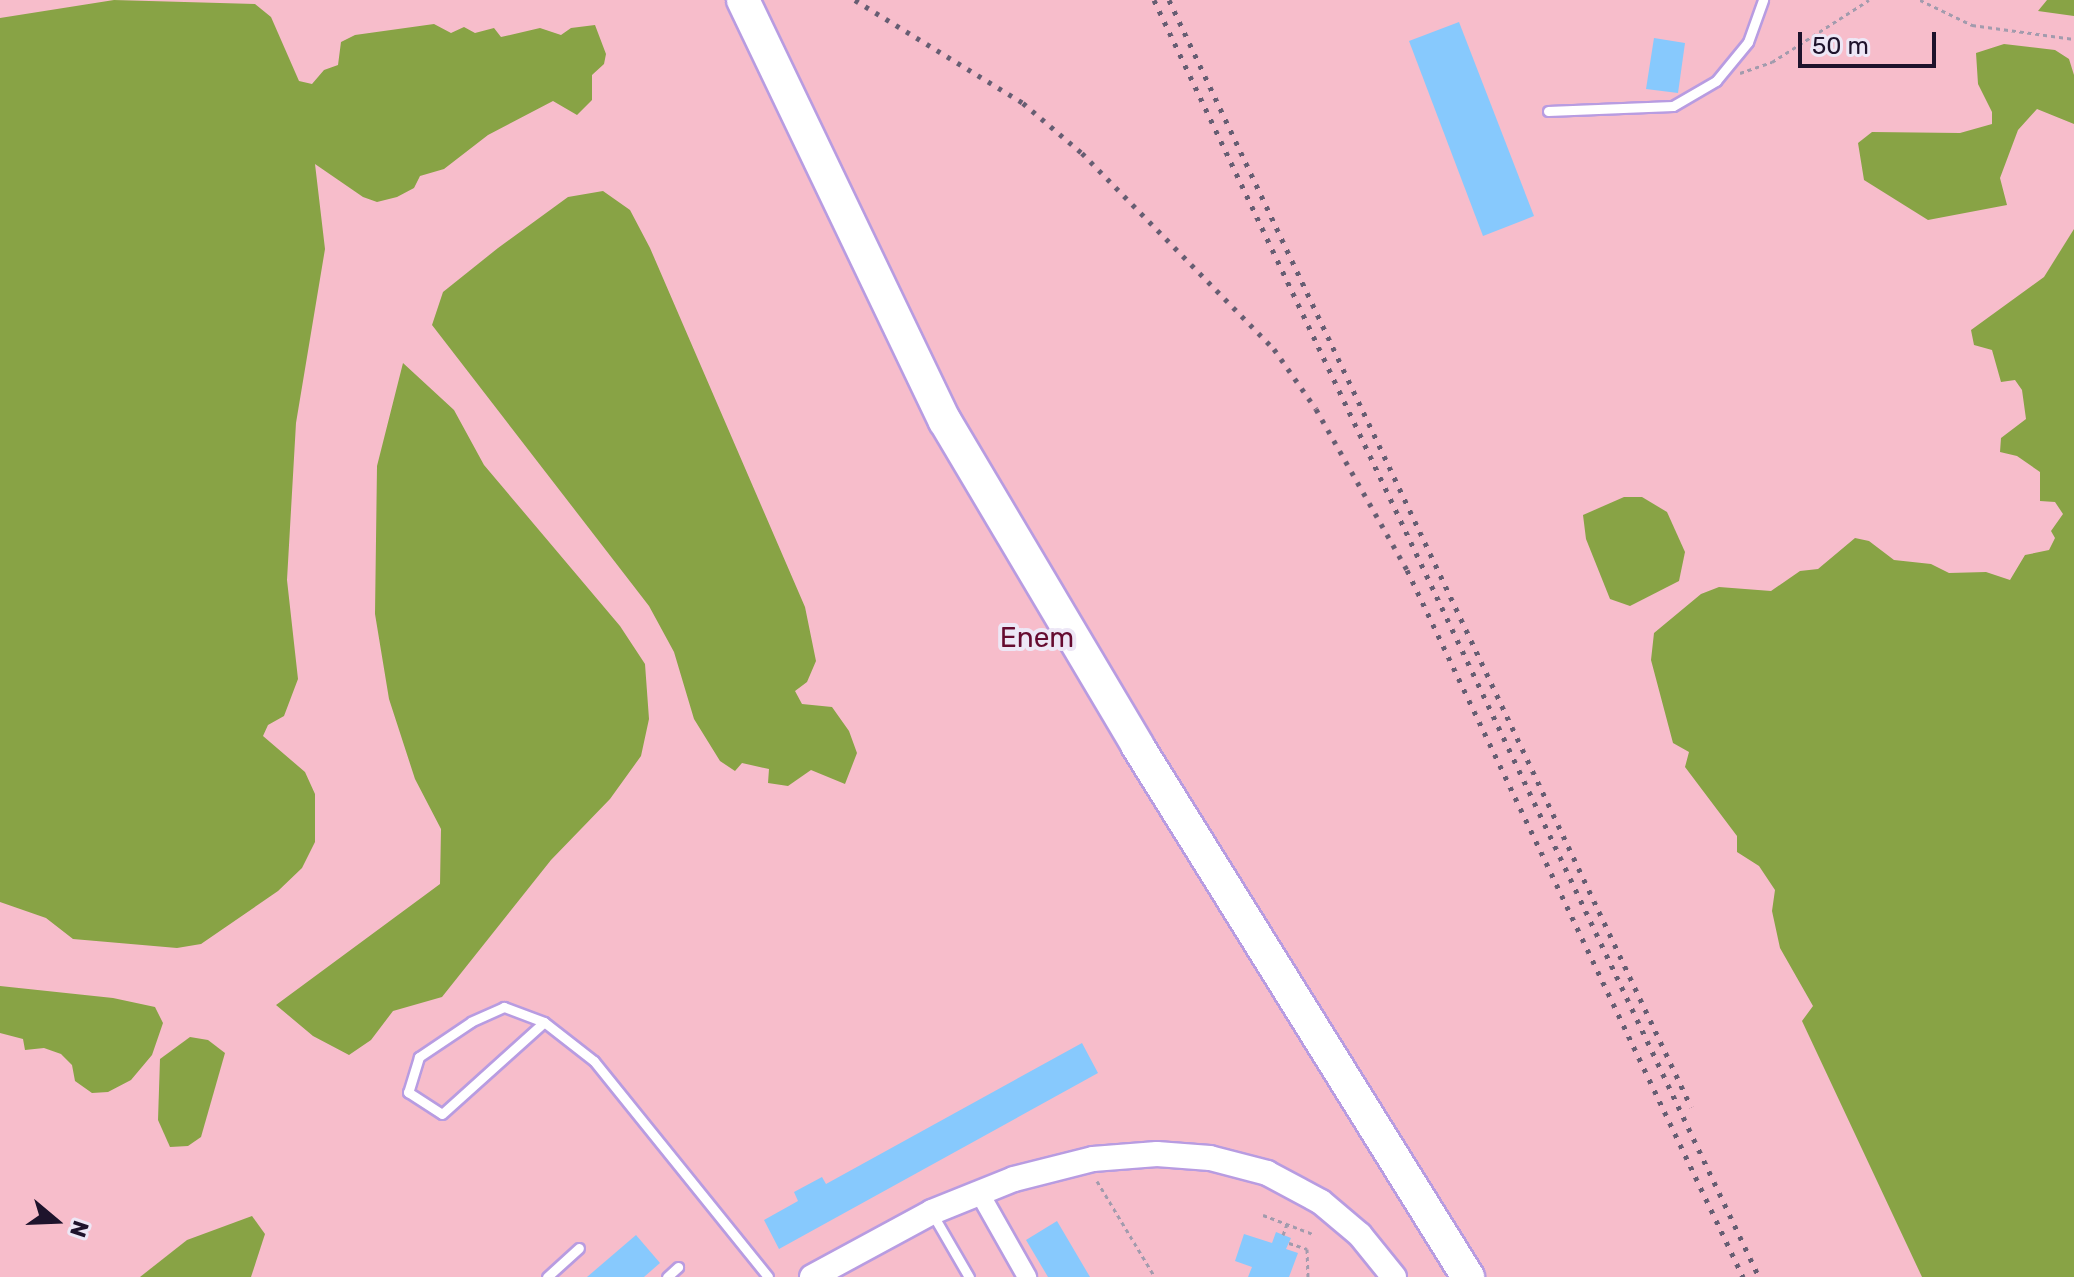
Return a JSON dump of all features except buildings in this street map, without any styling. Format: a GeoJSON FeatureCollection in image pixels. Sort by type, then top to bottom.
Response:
{"type":"FeatureCollection","features":[{"type":"Feature","properties":{"kind":"highway"},"geometry":{"type":"LineString","coordinates":[[743,0],[945,421],[1137,745],[1468,1277]]}},
{"type":"Feature","properties":{"kind":"street"},"geometry":{"type":"LineString","coordinates":[[812,1277],[932,1212],[979,1192],[1085,1161],[1157,1154],[1210,1158],[1267,1173],[1321,1202],[1360,1235],[1394,1277]]}},
{"type":"Feature","properties":{"kind":"street"},"geometry":{"type":"LineString","coordinates":[[979,1192],[1027,1277]]}},
{"type":"Feature","properties":{"kind":"lane"},"geometry":{"type":"LineString","coordinates":[[1548,111],[1673,106],[1716,81],[1748,42],[1763,0]]}},
{"type":"Feature","properties":{"kind":"lane"},"geometry":{"type":"LineString","coordinates":[[544,1022],[442,1114],[408,1092],[419,1057],[471,1022],[504,1007],[544,1022],[594,1061],[768,1277]]}},
{"type":"Feature","properties":{"kind":"lane"},"geometry":{"type":"LineString","coordinates":[[932,1212],[969,1277]]}},
{"type":"Feature","properties":{"kind":"lane"},"geometry":{"type":"LineString","coordinates":[[547,1277],[579,1248]]}},
{"type":"Feature","properties":{"kind":"lane"},"geometry":{"type":"LineString","coordinates":[[667,1277],[678,1267]]}},
{"type":"Feature","properties":{"kind":"path"},"geometry":{"type":"LineString","coordinates":[[1716,81],[1772,62],[1869,0]]}},
{"type":"Feature","properties":{"kind":"path"},"geometry":{"type":"LineString","coordinates":[[1920,0],[1972,25],[2074,39]]}},
{"type":"Feature","properties":{"kind":"path"},"geometry":{"type":"LineString","coordinates":[[1085,1161],[1155,1277]]}},
{"type":"Feature","properties":{"kind":"path"},"geometry":{"type":"LineString","coordinates":[[1263,1215],[1313,1234]]}},
{"type":"Feature","properties":{"kind":"path"},"geometry":{"type":"LineString","coordinates":[[1283,1235],[1287,1224]]}},
{"type":"Feature","properties":{"kind":"path"},"geometry":{"type":"LineString","coordinates":[[1289,1243],[1307,1249],[1308,1277]]}},
{"type":"Feature","properties":{"kind":"green space","name":"Enem"},"geometry":{"type":"Polygon","coordinates":[[[0,0],[2074,0],[2074,1277],[0,1277],[0,0]]]}},
{"type":"Feature","properties":{"kind":"shaded area"},"geometry":{"type":"Polygon","coordinates":[[[114,0],[255,4],[271,17],[299,81],[312,84],[324,70],[338,65],[341,42],[355,35],[434,24],[451,33],[464,27],[475,33],[494,28],[501,37],[540,28],[561,35],[571,28],[595,25],[606,54],[604,64],[592,75],[592,100],[577,115],[553,101],[488,135],[444,169],[420,176],[414,188],[397,197],[377,202],[363,197],[315,164],[325,249],[296,423],[287,580],[298,679],[284,716],[268,725],[263,736],[305,772],[315,794],[315,842],[302,868],[278,891],[201,944],[177,948],[73,939],[46,918],[0,902],[0,18],[114,0]]]}},
{"type":"Feature","properties":{"kind":"shaded area"},"geometry":{"type":"Polygon","coordinates":[[[2047,0],[2074,0],[2074,16],[2038,11],[2047,0]]]}},
{"type":"Feature","properties":{"kind":"shaded area"},"geometry":{"type":"Polygon","coordinates":[[[2004,44],[2055,50],[2069,59],[2074,75],[2074,124],[2037,109],[2018,130],[2000,178],[2007,205],[1928,220],[1864,180],[1858,143],[1872,132],[1960,133],[1992,124],[1992,112],[1978,84],[1976,53],[2004,44]]]}},
{"type":"Feature","properties":{"kind":"shaded area"},"geometry":{"type":"Polygon","coordinates":[[[603,191],[630,210],[650,248],[805,607],[816,661],[807,682],[795,691],[802,704],[832,707],[849,731],[857,753],[845,784],[811,770],[788,786],[768,783],[769,769],[742,763],[735,771],[720,761],[694,719],[674,652],[649,606],[432,325],[443,292],[498,248],[568,197],[603,191]]]}},
{"type":"Feature","properties":{"kind":"shaded area"},"geometry":{"type":"Polygon","coordinates":[[[2074,229],[2074,1277],[1922,1277],[1802,1021],[1813,1006],[1780,948],[1772,911],[1775,890],[1759,866],[1737,852],[1737,836],[1685,767],[1689,752],[1673,743],[1651,660],[1654,633],[1701,594],[1719,587],[1771,591],[1800,571],[1818,569],[1855,538],[1869,541],[1894,560],[1931,564],[1949,573],[1986,572],[2010,580],[2025,555],[2049,550],[2055,538],[2051,531],[2063,514],[2055,502],[2040,501],[2040,472],[2017,456],[2000,452],[2001,438],[2026,419],[2022,390],[2015,380],[2001,382],[1992,350],[1974,345],[1971,330],[2044,277],[2074,229]]]}},
{"type":"Feature","properties":{"kind":"shaded area"},"geometry":{"type":"Polygon","coordinates":[[[403,363],[454,410],[484,465],[620,626],[645,664],[649,719],[641,756],[610,799],[551,860],[442,997],[393,1011],[371,1040],[349,1055],[313,1036],[276,1005],[440,884],[441,829],[415,779],[389,699],[375,614],[377,466],[403,363]]]}},
{"type":"Feature","properties":{"kind":"shaded area"},"geometry":{"type":"Polygon","coordinates":[[[1624,497],[1642,497],[1667,512],[1685,552],[1679,581],[1630,606],[1610,599],[1586,539],[1583,515],[1624,497]]]}},
{"type":"Feature","properties":{"kind":"shaded area"},"geometry":{"type":"Polygon","coordinates":[[[0,986],[113,998],[155,1007],[163,1023],[152,1055],[131,1080],[108,1092],[92,1093],[75,1081],[72,1065],[61,1054],[44,1048],[25,1050],[23,1039],[0,1033],[0,986]]]}},
{"type":"Feature","properties":{"kind":"shaded area"},"geometry":{"type":"Polygon","coordinates":[[[190,1037],[208,1040],[225,1053],[201,1137],[188,1146],[170,1147],[158,1120],[160,1059],[190,1037]]]}},
{"type":"Feature","properties":{"kind":"shaded area"},"geometry":{"type":"Polygon","coordinates":[[[252,1216],[265,1234],[251,1277],[140,1277],[187,1240],[252,1216]]]}},
{"type":"Feature","properties":{"kind":"railway"},"geometry":{"type":"LineString","coordinates":[[855,0],[1023,103],[1082,153],[1274,349],[1316,409],[1407,570],[1743,1277]]}},
{"type":"Feature","properties":{"kind":"railway"},"geometry":{"type":"LineString","coordinates":[[1154,0],[1759,1277]]}},
{"type":"Feature","properties":{"kind":"railway"},"geometry":{"type":"LineString","coordinates":[[1169,0],[1691,1107]]}}]}
